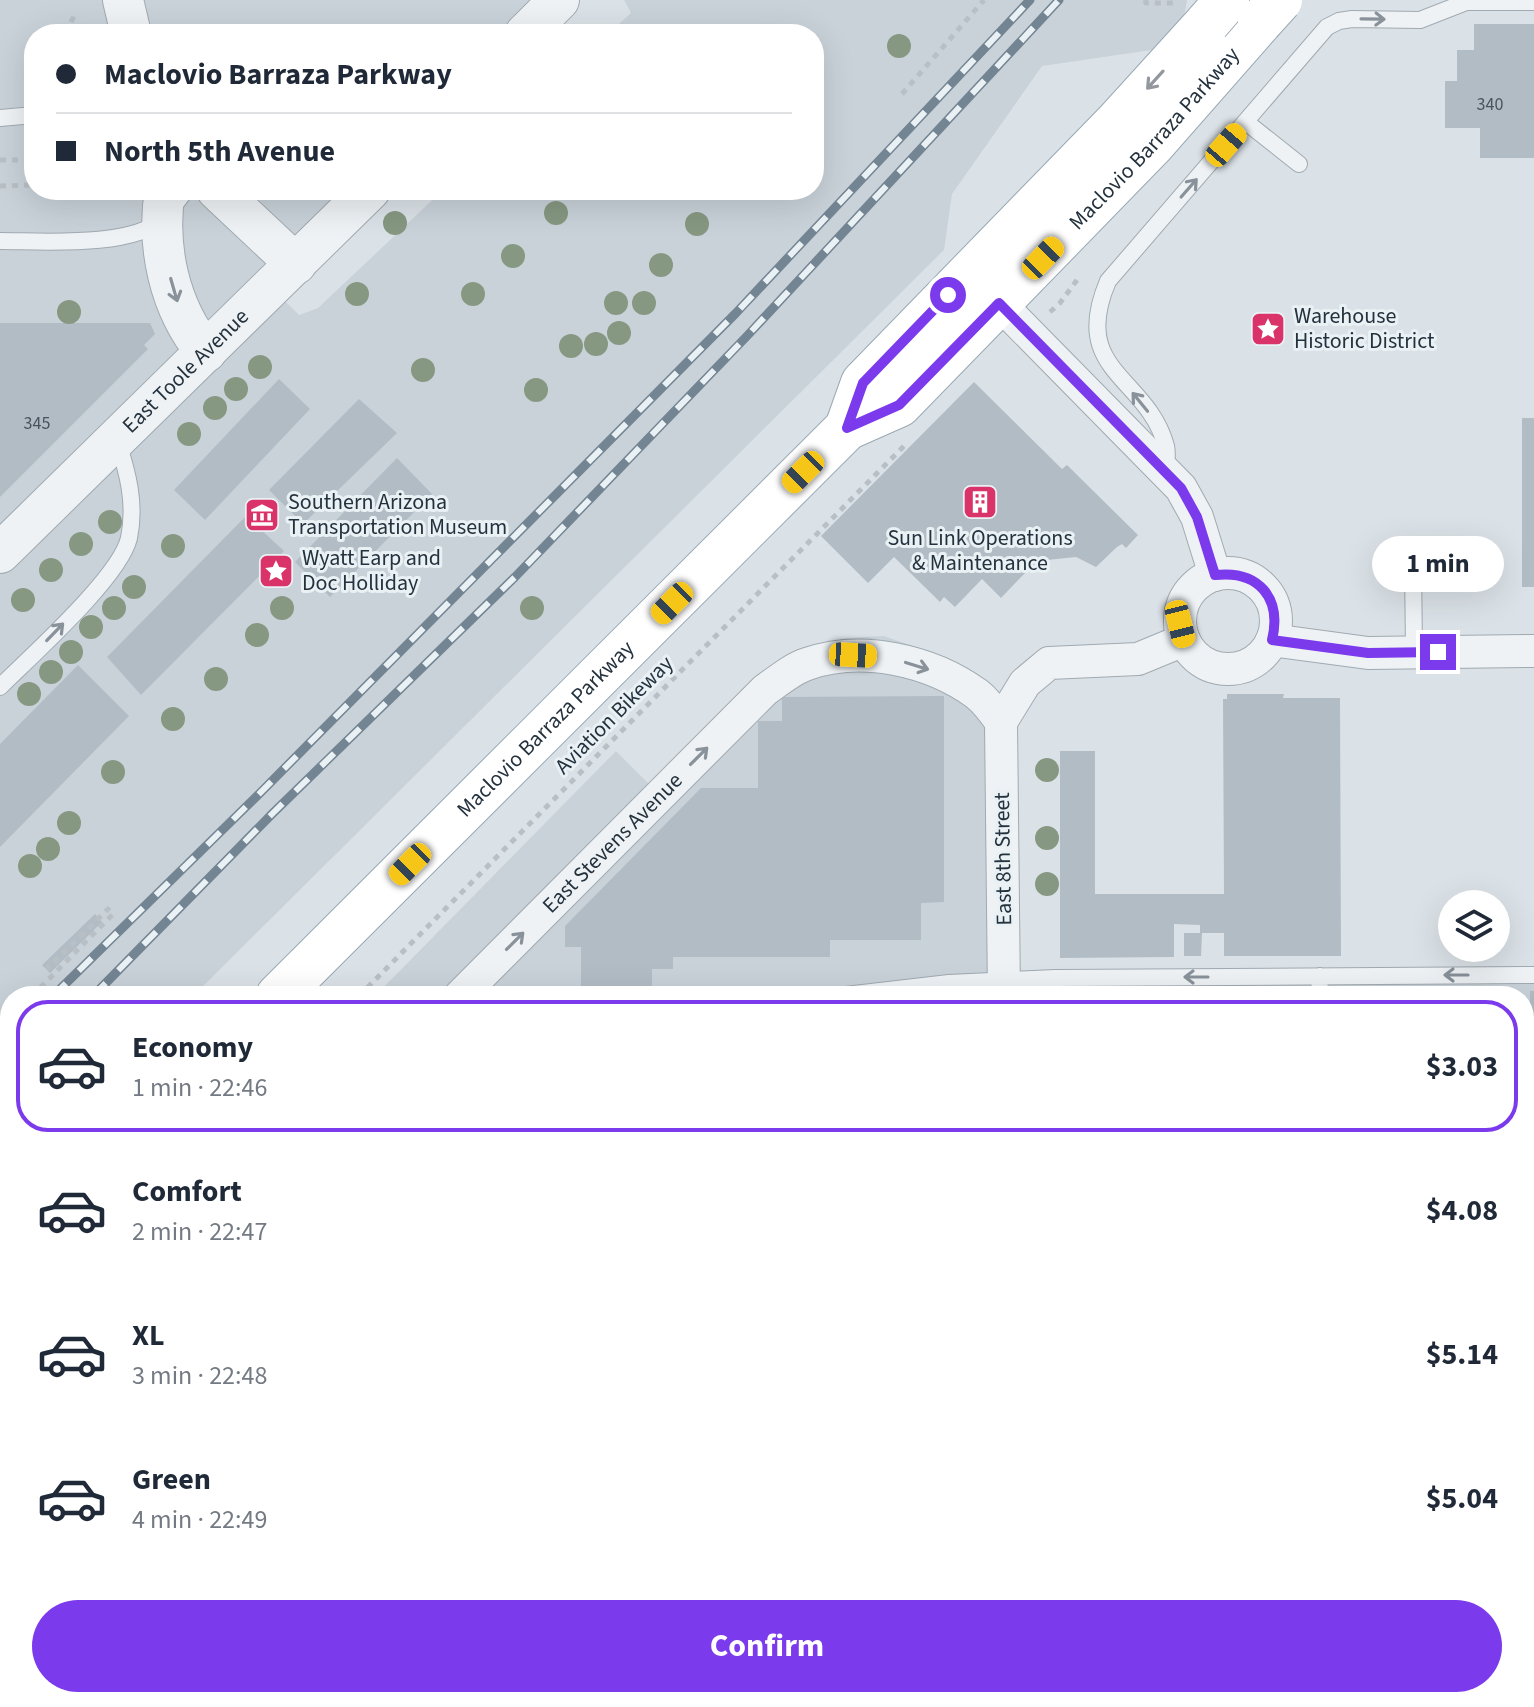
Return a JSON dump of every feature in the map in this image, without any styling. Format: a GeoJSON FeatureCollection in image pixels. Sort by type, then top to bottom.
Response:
{"type":"FeatureCollection","features":[{"type":"Feature","properties":{"kind":"main road","name":"Maclovio Barraza Parkway"},"geometry":{"type":"LineString","coordinates":[[288,986],[847,428],[899,405],[1152,145],[1244,11]]}},
{"type":"Feature","properties":{"kind":"main road","name":"Maclovio Barraza Parkway"},"geometry":{"type":"LineString","coordinates":[[847,428],[863,383],[1118,121],[1244,11]]}},
{"type":"Feature","properties":{"kind":"street"},"geometry":{"type":"LineString","coordinates":[[123,0],[129,24]]}},
{"type":"Feature","properties":{"kind":"street"},"geometry":{"type":"LineString","coordinates":[[535,24],[559,0]]}},
{"type":"Feature","properties":{"kind":"street"},"geometry":{"type":"LineString","coordinates":[[228,200],[296,264]]}},
{"type":"Feature","properties":{"kind":"street","name":"East Toole Avenue"},"geometry":{"type":"LineString","coordinates":[[0,553],[360,200]]}},
{"type":"Feature","properties":{"kind":"street"},"geometry":{"type":"LineString","coordinates":[[163,205],[165,258],[177,303],[189,331],[206,352]]}},
{"type":"Feature","properties":{"kind":"street"},"geometry":{"type":"LineString","coordinates":[[999,303],[1181,488],[1197,517],[1215,575]]}},
{"type":"Feature","properties":{"kind":"street"},"geometry":{"type":"LineString","coordinates":[[1230,573],[1245,576],[1258,584],[1274,610],[1272,640],[1252,663],[1237,669],[1220,669],[1205,664],[1192,654],[1180,624],[1182,608],[1195,587],[1215,575],[1230,573]]}},
{"type":"Feature","properties":{"kind":"street"},"geometry":{"type":"LineString","coordinates":[[1001,722],[1017,693],[1033,674],[1049,663],[1138,659],[1184,640]]}},
{"type":"Feature","properties":{"kind":"street"},"geometry":{"type":"LineString","coordinates":[[1272,640],[1368,653],[1534,651]]}},
{"type":"Feature","properties":{"kind":"street","name":"East Stevens Avenue"},"geometry":{"type":"LineString","coordinates":[[470,986],[765,690],[805,665],[853,655],[878,656],[913,664],[944,675],[978,695],[1001,722]]}},
{"type":"Feature","properties":{"kind":"street","name":"East 8th Street"},"geometry":{"type":"LineString","coordinates":[[1001,722],[1004,986]]}},
{"type":"Feature","properties":{"kind":"lane"},"geometry":{"type":"LineString","coordinates":[[1166,472],[1167,447],[1154,419],[1105,359],[1098,338],[1099,302],[1108,281],[1327,27],[1352,19],[1420,20],[1466,2],[1534,2]]}},
{"type":"Feature","properties":{"kind":"lane"},"geometry":{"type":"LineString","coordinates":[[0,118],[24,116]]}},
{"type":"Feature","properties":{"kind":"lane"},"geometry":{"type":"LineString","coordinates":[[1246,122],[1299,164]]}},
{"type":"Feature","properties":{"kind":"lane"},"geometry":{"type":"LineString","coordinates":[[0,241],[102,240],[136,232],[163,205]]}},
{"type":"Feature","properties":{"kind":"lane"},"geometry":{"type":"LineString","coordinates":[[0,687],[109,574],[128,541],[133,505],[127,469],[116,438]]}},
{"type":"Feature","properties":{"kind":"lane"},"geometry":{"type":"LineString","coordinates":[[1413,564],[1414,652]]}},
{"type":"Feature","properties":{"kind":"lane"},"geometry":{"type":"LineString","coordinates":[[1057,986],[1320,976],[1534,975]]}},
{"type":"Feature","properties":{"kind":"lane"},"geometry":{"type":"LineString","coordinates":[[1320,976],[1320,986]]}},
{"type":"Feature","properties":{"kind":"path"},"geometry":{"type":"LineString","coordinates":[[902,94],[984,0]]}},
{"type":"Feature","properties":{"kind":"path"},"geometry":{"type":"LineString","coordinates":[[0,160],[24,160]]}},
{"type":"Feature","properties":{"kind":"path"},"geometry":{"type":"LineString","coordinates":[[0,186],[24,185]]}},
{"type":"Feature","properties":{"kind":"path","name":"Aviation Bikeway"},"geometry":{"type":"LineString","coordinates":[[369,986],[906,444]]}},
{"type":"Feature","properties":{"kind":"path"},"geometry":{"type":"LineString","coordinates":[[42,986],[113,914],[108,909],[47,969]]}},
{"type":"Feature","properties":{"kind":"shaded area"},"geometry":{"type":"Polygon","coordinates":[[[0,0],[559,0],[535,24],[24,24],[24,200],[360,200],[272,288],[299,315],[318,308],[432,200],[824,200],[824,24],[619,24],[631,13],[624,0],[1187,0],[1179,46],[1042,66],[952,194],[944,250],[203,986],[0,986],[0,0]]]}},
{"type":"Feature","properties":{"kind":"shaded area"},"geometry":{"type":"Polygon","coordinates":[[[884,636],[927,651],[951,666],[1001,722],[1004,980],[1534,975],[1534,986],[385,986],[616,751],[650,785],[814,647],[846,638],[884,636]]]}},
{"type":"Feature","properties":{"kind":"building"},"geometry":{"type":"Polygon","coordinates":[[[1474,24],[1534,24],[1534,158],[1480,158],[1480,128],[1445,128],[1445,81],[1457,81],[1457,50],[1474,50],[1474,24]]]}},
{"type":"Feature","properties":{"kind":"building"},"geometry":{"type":"Polygon","coordinates":[[[0,323],[150,323],[155,334],[144,345],[148,349],[0,497],[0,323]]]}},
{"type":"Feature","properties":{"kind":"building","name":"Southern Arizona Transportation Museum"},"geometry":{"type":"Polygon","coordinates":[[[279,379],[310,409],[205,520],[174,490],[279,379]]]}},
{"type":"Feature","properties":{"kind":"building","name":"Sun Link Operations & Maintenance"},"geometry":{"type":"Polygon","coordinates":[[[974,382],[1062,469],[1067,465],[1138,535],[1126,548],[1122,544],[1117,547],[1096,567],[1076,557],[1047,560],[1024,574],[1001,598],[982,579],[955,607],[944,597],[940,602],[894,557],[868,583],[821,536],[974,382]]]}},
{"type":"Feature","properties":{"kind":"building"},"geometry":{"type":"Polygon","coordinates":[[[359,399],[397,433],[303,524],[269,490],[359,399]]]}},
{"type":"Feature","properties":{"kind":"building"},"geometry":{"type":"Polygon","coordinates":[[[1522,418],[1534,418],[1534,587],[1522,587],[1522,418]]]}},
{"type":"Feature","properties":{"kind":"building"},"geometry":{"type":"Polygon","coordinates":[[[397,458],[432,494],[330,597],[295,562],[397,458]]]}},
{"type":"Feature","properties":{"kind":"building"},"geometry":{"type":"Polygon","coordinates":[[[246,516],[284,551],[141,695],[107,657],[246,516]]]}},
{"type":"Feature","properties":{"kind":"building"},"geometry":{"type":"Polygon","coordinates":[[[78,665],[129,716],[0,847],[0,744],[78,665]]]}},
{"type":"Feature","properties":{"kind":"building"},"geometry":{"type":"Polygon","coordinates":[[[1227,694],[1340,698],[1341,956],[1224,956],[1224,933],[1202,933],[1201,956],[1184,956],[1184,933],[1200,933],[1200,925],[1174,924],[1174,957],[1060,958],[1060,751],[1095,751],[1095,894],[1224,894],[1223,699],[1227,699],[1227,694]]]}},
{"type":"Feature","properties":{"kind":"building"},"geometry":{"type":"Polygon","coordinates":[[[944,696],[944,902],[921,903],[921,940],[830,940],[830,957],[673,957],[673,969],[652,969],[652,986],[581,986],[581,947],[565,947],[565,926],[701,788],[758,788],[758,721],[782,721],[782,697],[944,696]]]}},
{"type":"Feature","properties":{"kind":"building"},"geometry":{"type":"Polygon","coordinates":[[[95,914],[102,922],[50,973],[42,965],[95,914]]]}},
{"type":"Feature","properties":{"kind":"railway"},"geometry":{"type":"LineString","coordinates":[[63,986],[257,796],[736,313],[1030,0]]}},
{"type":"Feature","properties":{"kind":"railway"},"geometry":{"type":"LineString","coordinates":[[103,986],[272,814],[515,577],[747,336],[1059,0]]}},
{"type":"Feature","properties":{"kind":"place","name":"Warehouse Historic District"},"geometry":{"type":"Point","coordinates":[1268,329]}},
{"type":"Feature","properties":{"kind":"place","name":"Sun Link Operations & Maintenance"},"geometry":{"type":"Point","coordinates":[980,502]}},
{"type":"Feature","properties":{"kind":"place","name":"Southern Arizona Transportation Museum"},"geometry":{"type":"Point","coordinates":[262,515]}},
{"type":"Feature","properties":{"kind":"place","name":"Wyatt Earp and Doc Holliday"},"geometry":{"type":"Point","coordinates":[276,571]}},
{"type":"Feature","properties":{"kind":"route"},"geometry":{"type":"LineString","coordinates":[[948,295],[863,383],[847,428],[899,405],[999,303],[1181,488],[1197,517],[1215,575],[1230,573],[1245,576],[1258,584],[1268,596],[1274,610],[1272,640],[1368,653],[1438,652]]}}]}
